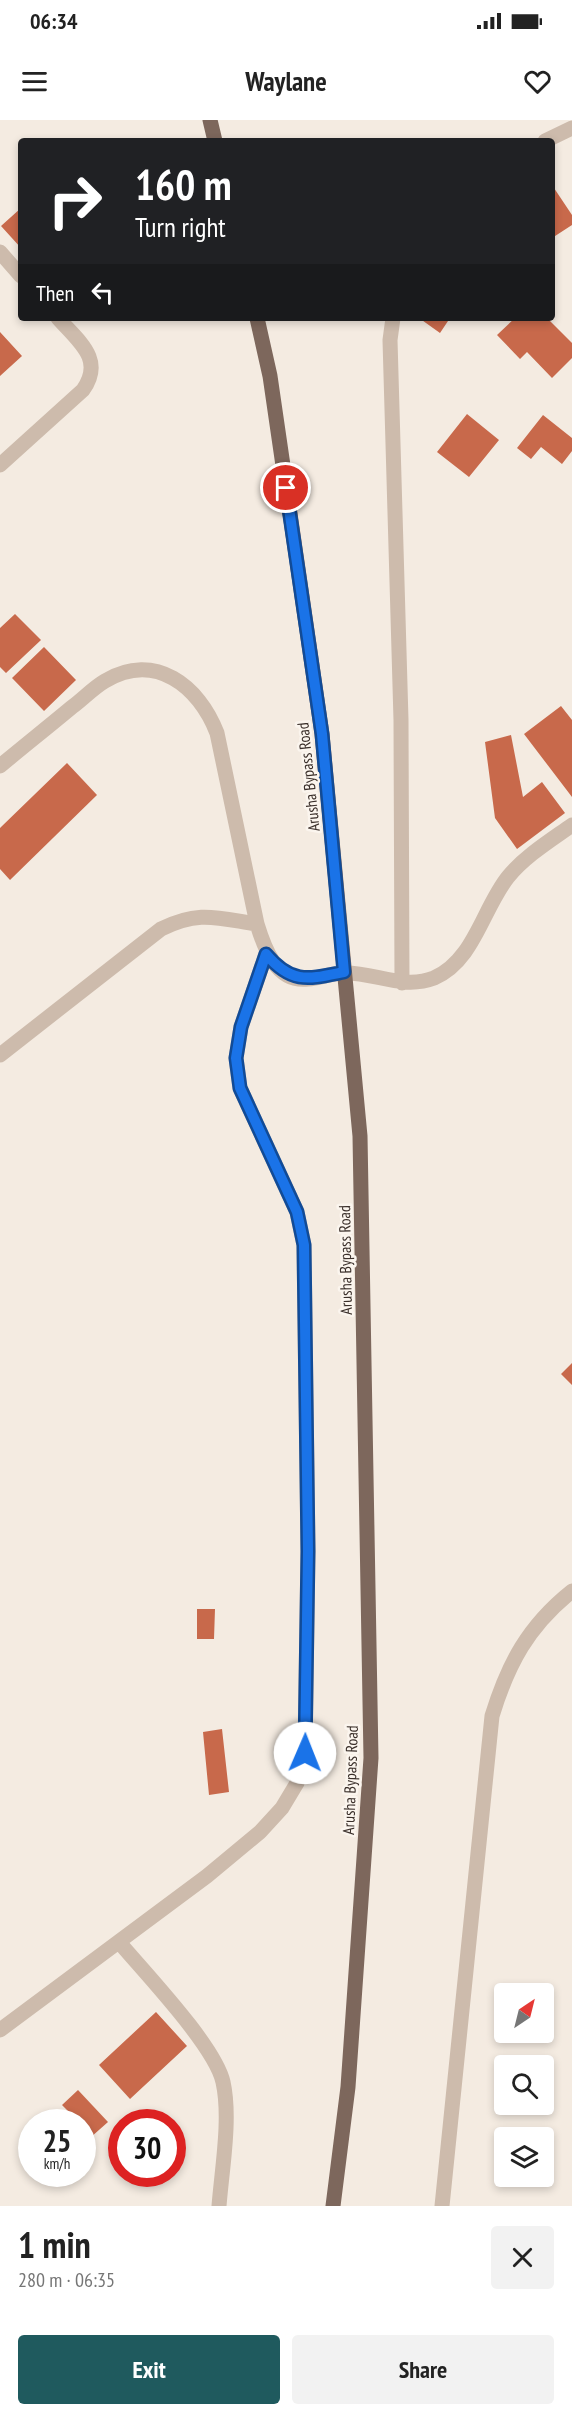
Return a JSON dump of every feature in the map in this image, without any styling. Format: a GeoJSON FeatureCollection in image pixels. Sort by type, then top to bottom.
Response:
{"type":"FeatureCollection","features":[{"type":"Feature","properties":{"kind":"main road"},"geometry":{"type":"LineString","coordinates":[[210,120],[214,138]]}},
{"type":"Feature","properties":{"kind":"main road","name":"Arusha Bypass Road"},"geometry":{"type":"LineString","coordinates":[[258,321],[270,376],[322,734],[360,1136],[371,1758],[348,2087],[333,2206]]}},
{"type":"Feature","properties":{"kind":"street"},"geometry":{"type":"LineString","coordinates":[[551,138],[572,128]]}},
{"type":"Feature","properties":{"kind":"street"},"geometry":{"type":"LineString","coordinates":[[0,252],[18,273]]}},
{"type":"Feature","properties":{"kind":"street"},"geometry":{"type":"LineString","coordinates":[[0,465],[83,390],[90,380],[93,365],[87,351],[61,321]]}},
{"type":"Feature","properties":{"kind":"street"},"geometry":{"type":"LineString","coordinates":[[393,321],[390,340],[401,720],[402,983]]}},
{"type":"Feature","properties":{"kind":"street"},"geometry":{"type":"LineString","coordinates":[[0,766],[105,681],[127,672],[150,670],[174,678],[194,693],[208,711],[217,733],[257,924],[266,954],[276,966],[304,980],[344,972],[402,983],[433,978],[454,965],[468,948],[509,876],[572,825]]}},
{"type":"Feature","properties":{"kind":"street"},"geometry":{"type":"LineString","coordinates":[[0,1055],[161,929],[183,918],[204,916],[257,924]]}},
{"type":"Feature","properties":{"kind":"street"},"geometry":{"type":"LineString","coordinates":[[0,2030],[119,1942],[260,1832],[282,1808],[297,1783],[305,1753],[308,1551],[304,1245],[297,1212],[240,1088],[236,1058],[241,1027],[266,954]]}},
{"type":"Feature","properties":{"kind":"street"},"geometry":{"type":"LineString","coordinates":[[442,2206],[492,1716],[503,1679],[518,1650],[544,1617],[572,1591]]}},
{"type":"Feature","properties":{"kind":"street"},"geometry":{"type":"LineString","coordinates":[[119,1942],[209,2050],[223,2080],[226,2106],[219,2206]]}},
{"type":"Feature","properties":{"kind":"building"},"geometry":{"type":"Polygon","coordinates":[[[555,190],[572,215],[572,225],[555,236],[555,190]]]}},
{"type":"Feature","properties":{"kind":"building"},"geometry":{"type":"Polygon","coordinates":[[[18,211],[18,245],[1,226],[18,211]]]}},
{"type":"Feature","properties":{"kind":"building"},"geometry":{"type":"Polygon","coordinates":[[[423,321],[448,321],[440,333],[423,321]]]}},
{"type":"Feature","properties":{"kind":"building"},"geometry":{"type":"Polygon","coordinates":[[[512,321],[550,321],[572,343],[572,358],[552,378],[527,352],[520,359],[497,335],[512,321]]]}},
{"type":"Feature","properties":{"kind":"building"},"geometry":{"type":"Polygon","coordinates":[[[0,332],[22,356],[0,376],[0,332]]]}},
{"type":"Feature","properties":{"kind":"building"},"geometry":{"type":"Polygon","coordinates":[[[467,414],[499,440],[469,477],[437,452],[467,414]]]}},
{"type":"Feature","properties":{"kind":"building"},"geometry":{"type":"Polygon","coordinates":[[[543,415],[572,438],[572,451],[562,464],[541,447],[531,459],[517,448],[543,415]]]}},
{"type":"Feature","properties":{"kind":"building"},"geometry":{"type":"Polygon","coordinates":[[[15,614],[41,640],[6,673],[0,667],[0,628],[15,614]]]}},
{"type":"Feature","properties":{"kind":"building"},"geometry":{"type":"Polygon","coordinates":[[[44,647],[76,680],[44,711],[12,678],[44,647]]]}},
{"type":"Feature","properties":{"kind":"building"},"geometry":{"type":"Polygon","coordinates":[[[561,706],[572,720],[572,797],[524,734],[561,706]]]}},
{"type":"Feature","properties":{"kind":"building"},"geometry":{"type":"Polygon","coordinates":[[[511,735],[523,797],[542,782],[565,813],[517,849],[495,818],[485,742],[511,735]]]}},
{"type":"Feature","properties":{"kind":"building"},"geometry":{"type":"Polygon","coordinates":[[[67,763],[97,795],[10,880],[0,869],[0,828],[67,763]]]}},
{"type":"Feature","properties":{"kind":"building"},"geometry":{"type":"Polygon","coordinates":[[[572,1363],[572,1385],[561,1374],[572,1363]]]}},
{"type":"Feature","properties":{"kind":"building"},"geometry":{"type":"Polygon","coordinates":[[[197,1609],[215,1609],[214,1639],[197,1639],[197,1609]]]}},
{"type":"Feature","properties":{"kind":"building"},"geometry":{"type":"Polygon","coordinates":[[[222,1729],[229,1792],[209,1795],[203,1732],[222,1729]]]}},
{"type":"Feature","properties":{"kind":"building"},"geometry":{"type":"Polygon","coordinates":[[[156,2012],[187,2046],[130,2099],[99,2065],[156,2012]]]}},
{"type":"Feature","properties":{"kind":"building"},"geometry":{"type":"Polygon","coordinates":[[[78,2090],[96,2109],[66,2109],[62,2105],[78,2090]]]}},
{"type":"Feature","properties":{"kind":"building"},"geometry":{"type":"Polygon","coordinates":[[[96,2109],[108,2122],[96,2133],[96,2109]]]}},
{"type":"Feature","properties":{"kind":"route"},"geometry":{"type":"LineString","coordinates":[[286,488],[322,734],[344,972],[304,980],[276,966],[266,954],[241,1027],[236,1058],[240,1088],[297,1212],[304,1245],[308,1551],[305,1753]]}}]}
